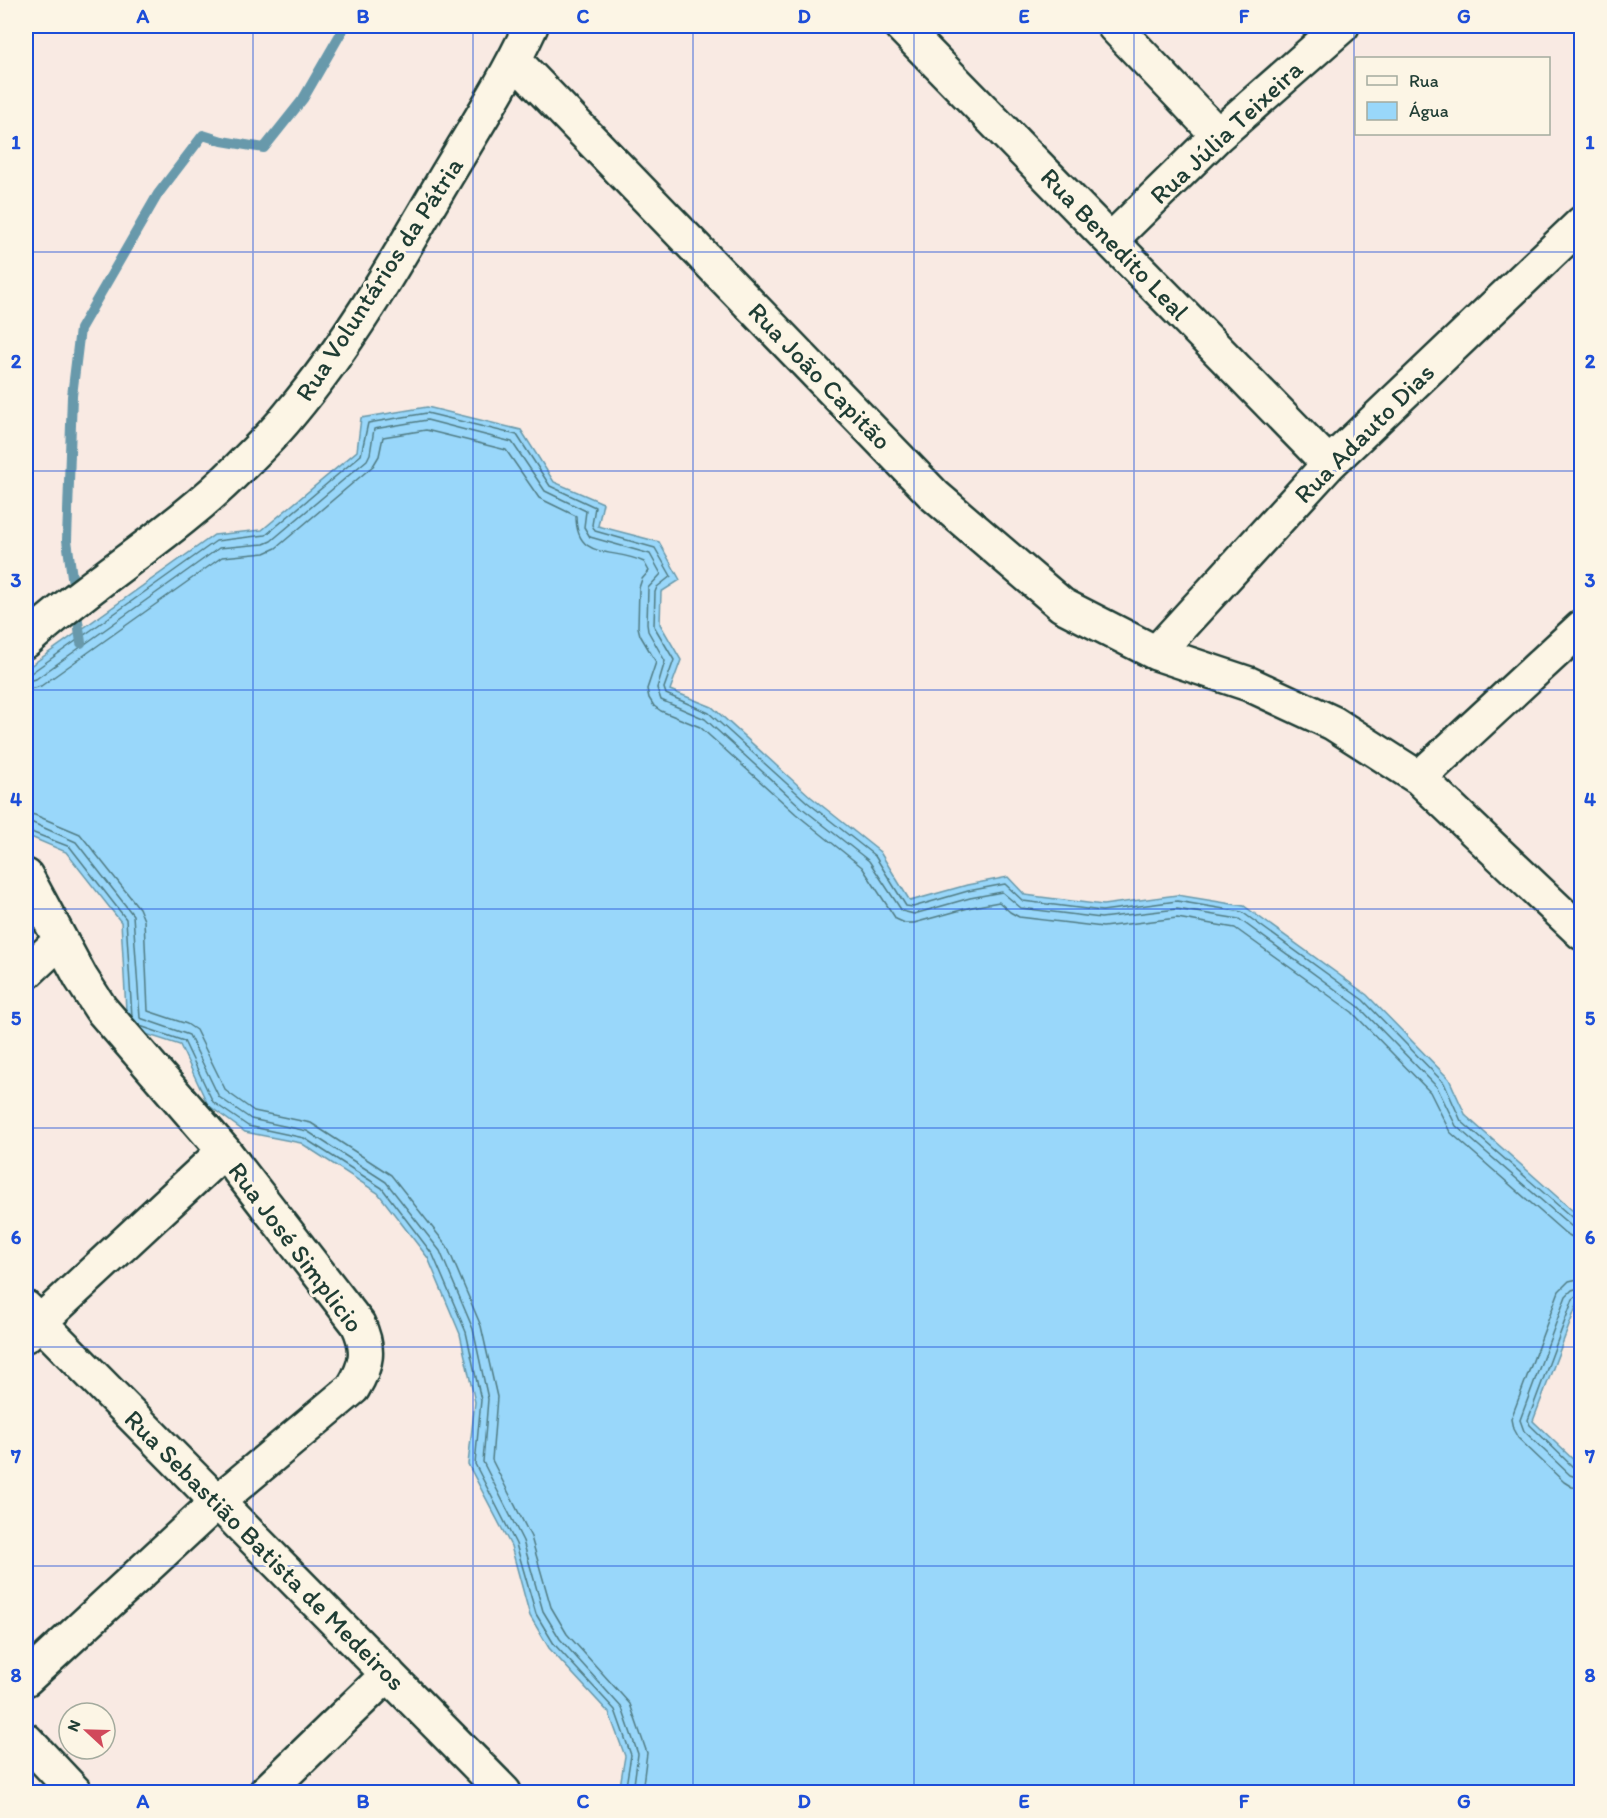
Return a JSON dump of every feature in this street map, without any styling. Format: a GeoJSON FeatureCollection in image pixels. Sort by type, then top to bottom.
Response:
{"type":"FeatureCollection","features":[{"type":"Feature","properties":{"kind":"street","name":"Rua Voluntários da Pátria"},"geometry":{"type":"LineString","coordinates":[[36,632],[194,510],[240,468],[290,414],[346,339],[390,271],[515,61],[531,26]]}},
{"type":"Feature","properties":{"kind":"street","name":"Rua Benedito Leal"},"geometry":{"type":"LineString","coordinates":[[901,26],[1112,239],[1329,464]]}},
{"type":"Feature","properties":{"kind":"street"},"geometry":{"type":"LineString","coordinates":[[1114,26],[1218,135]]}},
{"type":"Feature","properties":{"kind":"street","name":"Rua Júlia Teixeira"},"geometry":{"type":"LineString","coordinates":[[1112,239],[1218,135],[1342,26]]}},
{"type":"Feature","properties":{"kind":"street","name":"Rua João Capitão"},"geometry":{"type":"LineString","coordinates":[[515,61],[935,496],[1062,605],[1156,653],[1249,684],[1333,723],[1419,778],[1581,933]]}},
{"type":"Feature","properties":{"kind":"street","name":"Rua Adauto Dias"},"geometry":{"type":"LineString","coordinates":[[1156,653],[1329,464],[1581,223]]}},
{"type":"Feature","properties":{"kind":"street"},"geometry":{"type":"LineString","coordinates":[[1419,778],[1581,627]]}},
{"type":"Feature","properties":{"kind":"street","name":"Rua José Simplicio"},"geometry":{"type":"LineString","coordinates":[[26,876],[60,941],[101,1009],[224,1151],[358,1324],[365,1338],[366,1356],[362,1374],[353,1388],[217,1502],[26,1679]]}},
{"type":"Feature","properties":{"kind":"street"},"geometry":{"type":"LineString","coordinates":[[26,973],[60,941]]}},
{"type":"Feature","properties":{"kind":"street"},"geometry":{"type":"LineString","coordinates":[[30,1322],[224,1151]]}},
{"type":"Feature","properties":{"kind":"street","name":"Rua Sebastião Batista de Medeiros"},"geometry":{"type":"LineString","coordinates":[[30,1322],[217,1502],[504,1792]]}},
{"type":"Feature","properties":{"kind":"street"},"geometry":{"type":"LineString","coordinates":[[266,1792],[388,1674]]}},
{"type":"Feature","properties":{"kind":"street"},"geometry":{"type":"LineString","coordinates":[[26,1740],[75,1792]]}},
{"type":"Feature","properties":{"kind":"water"},"geometry":{"type":"Polygon","coordinates":[[[427,407],[521,430],[554,482],[603,503],[598,526],[659,542],[680,580],[661,592],[660,624],[681,660],[670,690],[712,707],[811,797],[880,852],[910,901],[967,885],[1008,877],[1025,895],[1103,905],[1177,895],[1244,906],[1367,995],[1449,1079],[1466,1116],[1581,1218],[1581,1294],[1533,1421],[1581,1467],[1581,1792],[619,1792],[625,1756],[609,1713],[549,1648],[530,1616],[511,1546],[468,1464],[475,1402],[460,1334],[428,1258],[378,1193],[301,1143],[245,1132],[208,1105],[180,1045],[127,1028],[121,922],[66,852],[26,835],[26,669],[214,535],[262,530],[357,451],[361,418],[427,407]]]}},
{"type":"Feature","properties":{"kind":"waterway"},"geometry":{"type":"LineString","coordinates":[[81,643],[67,540],[72,396],[80,329],[158,194],[203,135],[222,141],[264,148],[303,99],[345,26]]}}]}
